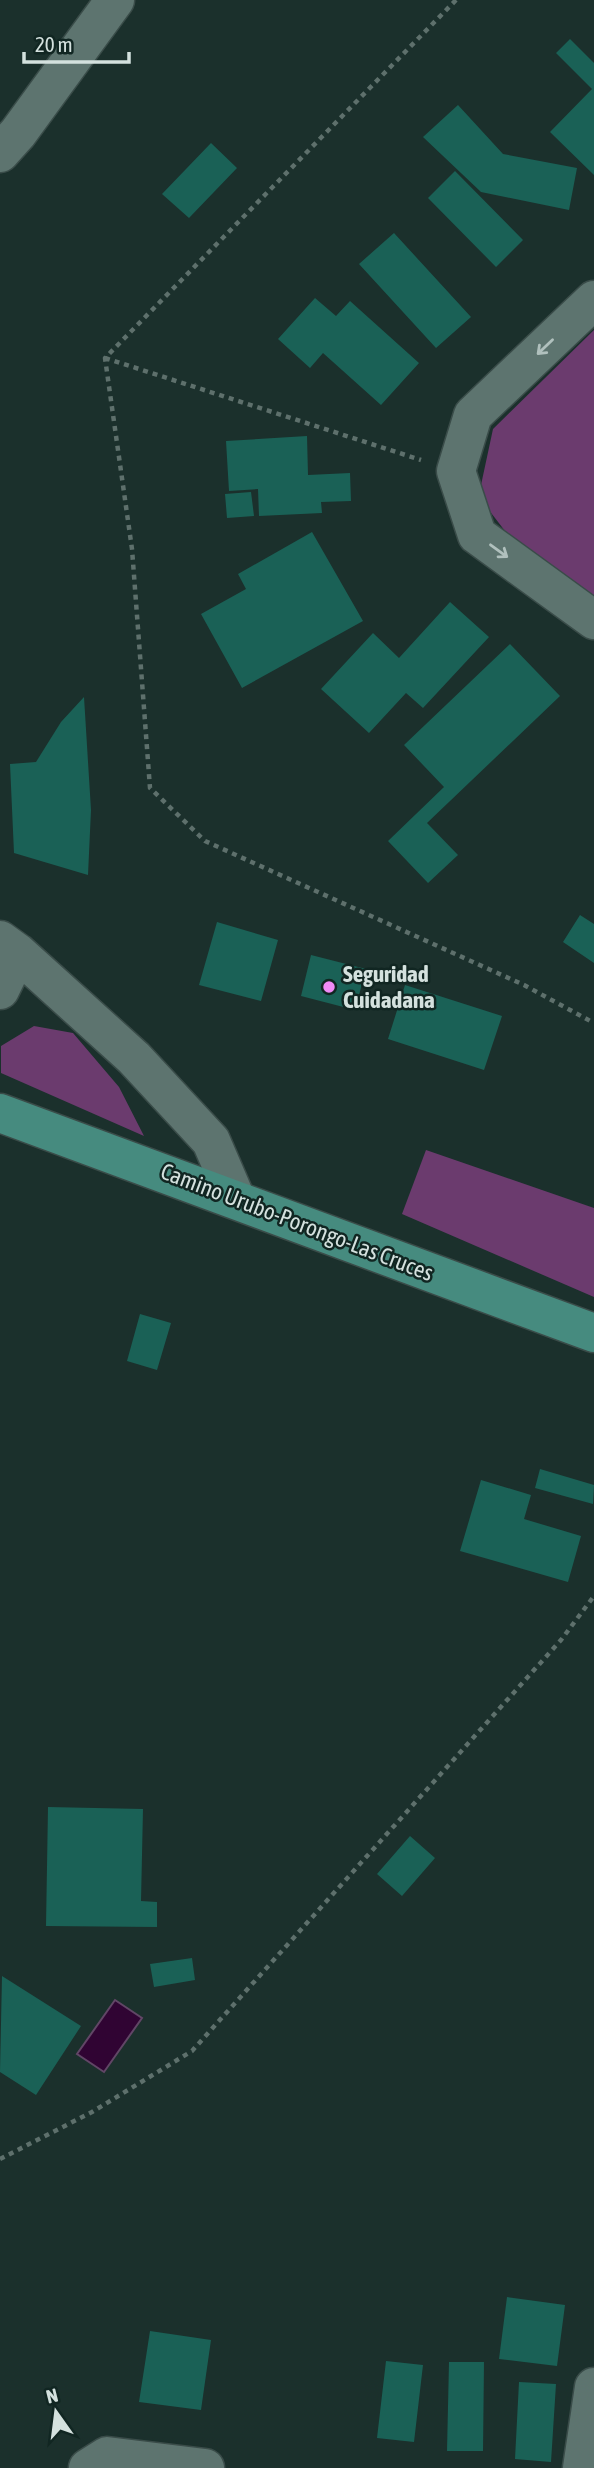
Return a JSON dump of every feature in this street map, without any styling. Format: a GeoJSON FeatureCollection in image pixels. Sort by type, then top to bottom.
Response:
{"type":"FeatureCollection","features":[{"type":"Feature","properties":{"kind":"main road","name":"Camino Urubo-Porongo-Las Cruces"},"geometry":{"type":"LineString","coordinates":[[0,1113],[594,1334]]}},
{"type":"Feature","properties":{"kind":"street"},"geometry":{"type":"LineString","coordinates":[[0,153],[18,133],[115,0]]}},
{"type":"Feature","properties":{"kind":"street"},"geometry":{"type":"LineString","coordinates":[[594,300],[473,415],[456,471],[477,535],[594,620]]}},
{"type":"Feature","properties":{"kind":"street"},"geometry":{"type":"LineString","coordinates":[[0,990],[9,946]]}},
{"type":"Feature","properties":{"kind":"street"},"geometry":{"type":"LineString","coordinates":[[9,946],[134,1058],[211,1141],[236,1199]]}},
{"type":"Feature","properties":{"kind":"street"},"geometry":{"type":"LineString","coordinates":[[582,2468],[594,2387]]}},
{"type":"Feature","properties":{"kind":"street"},"geometry":{"type":"LineString","coordinates":[[88,2468],[107,2456],[205,2468]]}},
{"type":"Feature","properties":{"kind":"path"},"geometry":{"type":"LineString","coordinates":[[105,358],[456,0]]}},
{"type":"Feature","properties":{"kind":"path"},"geometry":{"type":"LineString","coordinates":[[105,358],[456,471]]}},
{"type":"Feature","properties":{"kind":"path"},"geometry":{"type":"LineString","coordinates":[[105,358],[132,549],[150,788],[205,841],[524,985],[594,1023]]}},
{"type":"Feature","properties":{"kind":"path"},"geometry":{"type":"LineString","coordinates":[[0,2159],[92,2112],[192,2051],[561,1640],[594,1596]]}},
{"type":"Feature","properties":{"kind":"shaded area"},"geometry":{"type":"Polygon","coordinates":[[[594,330],[594,600],[505,531],[485,505],[481,485],[493,429],[594,330]]]}},
{"type":"Feature","properties":{"kind":"shaded area"},"geometry":{"type":"Polygon","coordinates":[[[34,1026],[73,1033],[119,1087],[144,1136],[1,1073],[1,1046],[34,1026]]]}},
{"type":"Feature","properties":{"kind":"shaded area"},"geometry":{"type":"Polygon","coordinates":[[[426,1150],[594,1208],[594,1297],[402,1214],[426,1150]]]}},
{"type":"Feature","properties":{"kind":"shaded area"},"geometry":{"type":"Polygon","coordinates":[[[115,2000],[142,2018],[104,2072],[77,2054],[115,2000]]]}},
{"type":"Feature","properties":{"kind":"building"},"geometry":{"type":"Polygon","coordinates":[[[570,39],[594,63],[594,175],[550,132],[592,89],[556,53],[570,39]]]}},
{"type":"Feature","properties":{"kind":"building"},"geometry":{"type":"Polygon","coordinates":[[[458,105],[503,154],[577,168],[569,210],[481,192],[423,137],[458,105]]]}},
{"type":"Feature","properties":{"kind":"building"},"geometry":{"type":"Polygon","coordinates":[[[211,143],[237,168],[189,218],[162,194],[211,143]]]}},
{"type":"Feature","properties":{"kind":"building"},"geometry":{"type":"Polygon","coordinates":[[[455,171],[523,240],[496,267],[428,198],[455,171]]]}},
{"type":"Feature","properties":{"kind":"building"},"geometry":{"type":"Polygon","coordinates":[[[394,233],[471,317],[436,348],[359,264],[394,233]]]}},
{"type":"Feature","properties":{"kind":"building"},"geometry":{"type":"Polygon","coordinates":[[[315,298],[336,316],[350,301],[419,363],[381,405],[323,353],[310,368],[278,339],[315,298]]]}},
{"type":"Feature","properties":{"kind":"building"},"geometry":{"type":"Polygon","coordinates":[[[307,436],[308,475],[350,473],[351,501],[321,502],[322,513],[259,516],[258,489],[229,491],[226,441],[307,436]]]}},
{"type":"Feature","properties":{"kind":"building"},"geometry":{"type":"Polygon","coordinates":[[[251,492],[254,516],[227,518],[225,494],[251,492]]]}},
{"type":"Feature","properties":{"kind":"building"},"geometry":{"type":"Polygon","coordinates":[[[312,532],[363,621],[242,688],[201,614],[246,589],[238,574],[312,532]]]}},
{"type":"Feature","properties":{"kind":"building"},"geometry":{"type":"Polygon","coordinates":[[[450,602],[489,637],[423,708],[406,693],[369,733],[321,689],[373,633],[399,658],[450,602]]]}},
{"type":"Feature","properties":{"kind":"building"},"geometry":{"type":"Polygon","coordinates":[[[510,644],[560,696],[427,823],[458,855],[428,883],[388,841],[444,787],[404,745],[510,644]]]}},
{"type":"Feature","properties":{"kind":"building"},"geometry":{"type":"Polygon","coordinates":[[[84,697],[91,810],[88,875],[14,853],[10,764],[36,762],[61,722],[84,697]]]}},
{"type":"Feature","properties":{"kind":"building"},"geometry":{"type":"Polygon","coordinates":[[[580,915],[594,924],[594,963],[563,942],[580,915]]]}},
{"type":"Feature","properties":{"kind":"building"},"geometry":{"type":"Polygon","coordinates":[[[217,922],[278,940],[261,1001],[199,985],[217,922]]]}},
{"type":"Feature","properties":{"kind":"building"},"geometry":{"type":"Polygon","coordinates":[[[311,955],[366,969],[355,1010],[301,996],[311,955]]]}},
{"type":"Feature","properties":{"kind":"building"},"geometry":{"type":"Polygon","coordinates":[[[405,985],[502,1016],[484,1070],[388,1039],[405,985]]]}},
{"type":"Feature","properties":{"kind":"building"},"geometry":{"type":"Polygon","coordinates":[[[140,1314],[171,1323],[157,1370],[127,1361],[140,1314]]]}},
{"type":"Feature","properties":{"kind":"building"},"geometry":{"type":"Polygon","coordinates":[[[540,1469],[594,1485],[593,1504],[535,1488],[540,1469]]]}},
{"type":"Feature","properties":{"kind":"building"},"geometry":{"type":"Polygon","coordinates":[[[481,1480],[531,1495],[524,1519],[581,1536],[568,1582],[460,1551],[481,1480]]]}},
{"type":"Feature","properties":{"kind":"building"},"geometry":{"type":"Polygon","coordinates":[[[48,1807],[143,1809],[141,1901],[157,1902],[157,1927],[46,1926],[48,1807]]]}},
{"type":"Feature","properties":{"kind":"building"},"geometry":{"type":"Polygon","coordinates":[[[410,1836],[435,1858],[402,1896],[377,1874],[410,1836]]]}},
{"type":"Feature","properties":{"kind":"building"},"geometry":{"type":"Polygon","coordinates":[[[192,1958],[195,1980],[154,1987],[150,1964],[192,1958]]]}},
{"type":"Feature","properties":{"kind":"building"},"geometry":{"type":"Polygon","coordinates":[[[2,1976],[81,2026],[36,2095],[0,2072],[2,1976]]]}},
{"type":"Feature","properties":{"kind":"building"},"geometry":{"type":"Polygon","coordinates":[[[507,2297],[565,2305],[557,2366],[499,2359],[507,2297]]]}},
{"type":"Feature","properties":{"kind":"building"},"geometry":{"type":"Polygon","coordinates":[[[150,2331],[211,2340],[201,2410],[139,2402],[150,2331]]]}},
{"type":"Feature","properties":{"kind":"building"},"geometry":{"type":"Polygon","coordinates":[[[386,2361],[423,2365],[414,2442],[377,2438],[386,2361]]]}},
{"type":"Feature","properties":{"kind":"building"},"geometry":{"type":"Polygon","coordinates":[[[449,2362],[484,2362],[483,2451],[447,2451],[449,2362]]]}},
{"type":"Feature","properties":{"kind":"building"},"geometry":{"type":"Polygon","coordinates":[[[519,2382],[556,2384],[551,2462],[515,2459],[519,2382]]]}},
{"type":"Feature","properties":{"kind":"place","name":"Seguridad Cuidadana"},"geometry":{"type":"Point","coordinates":[329,987]}}]}
